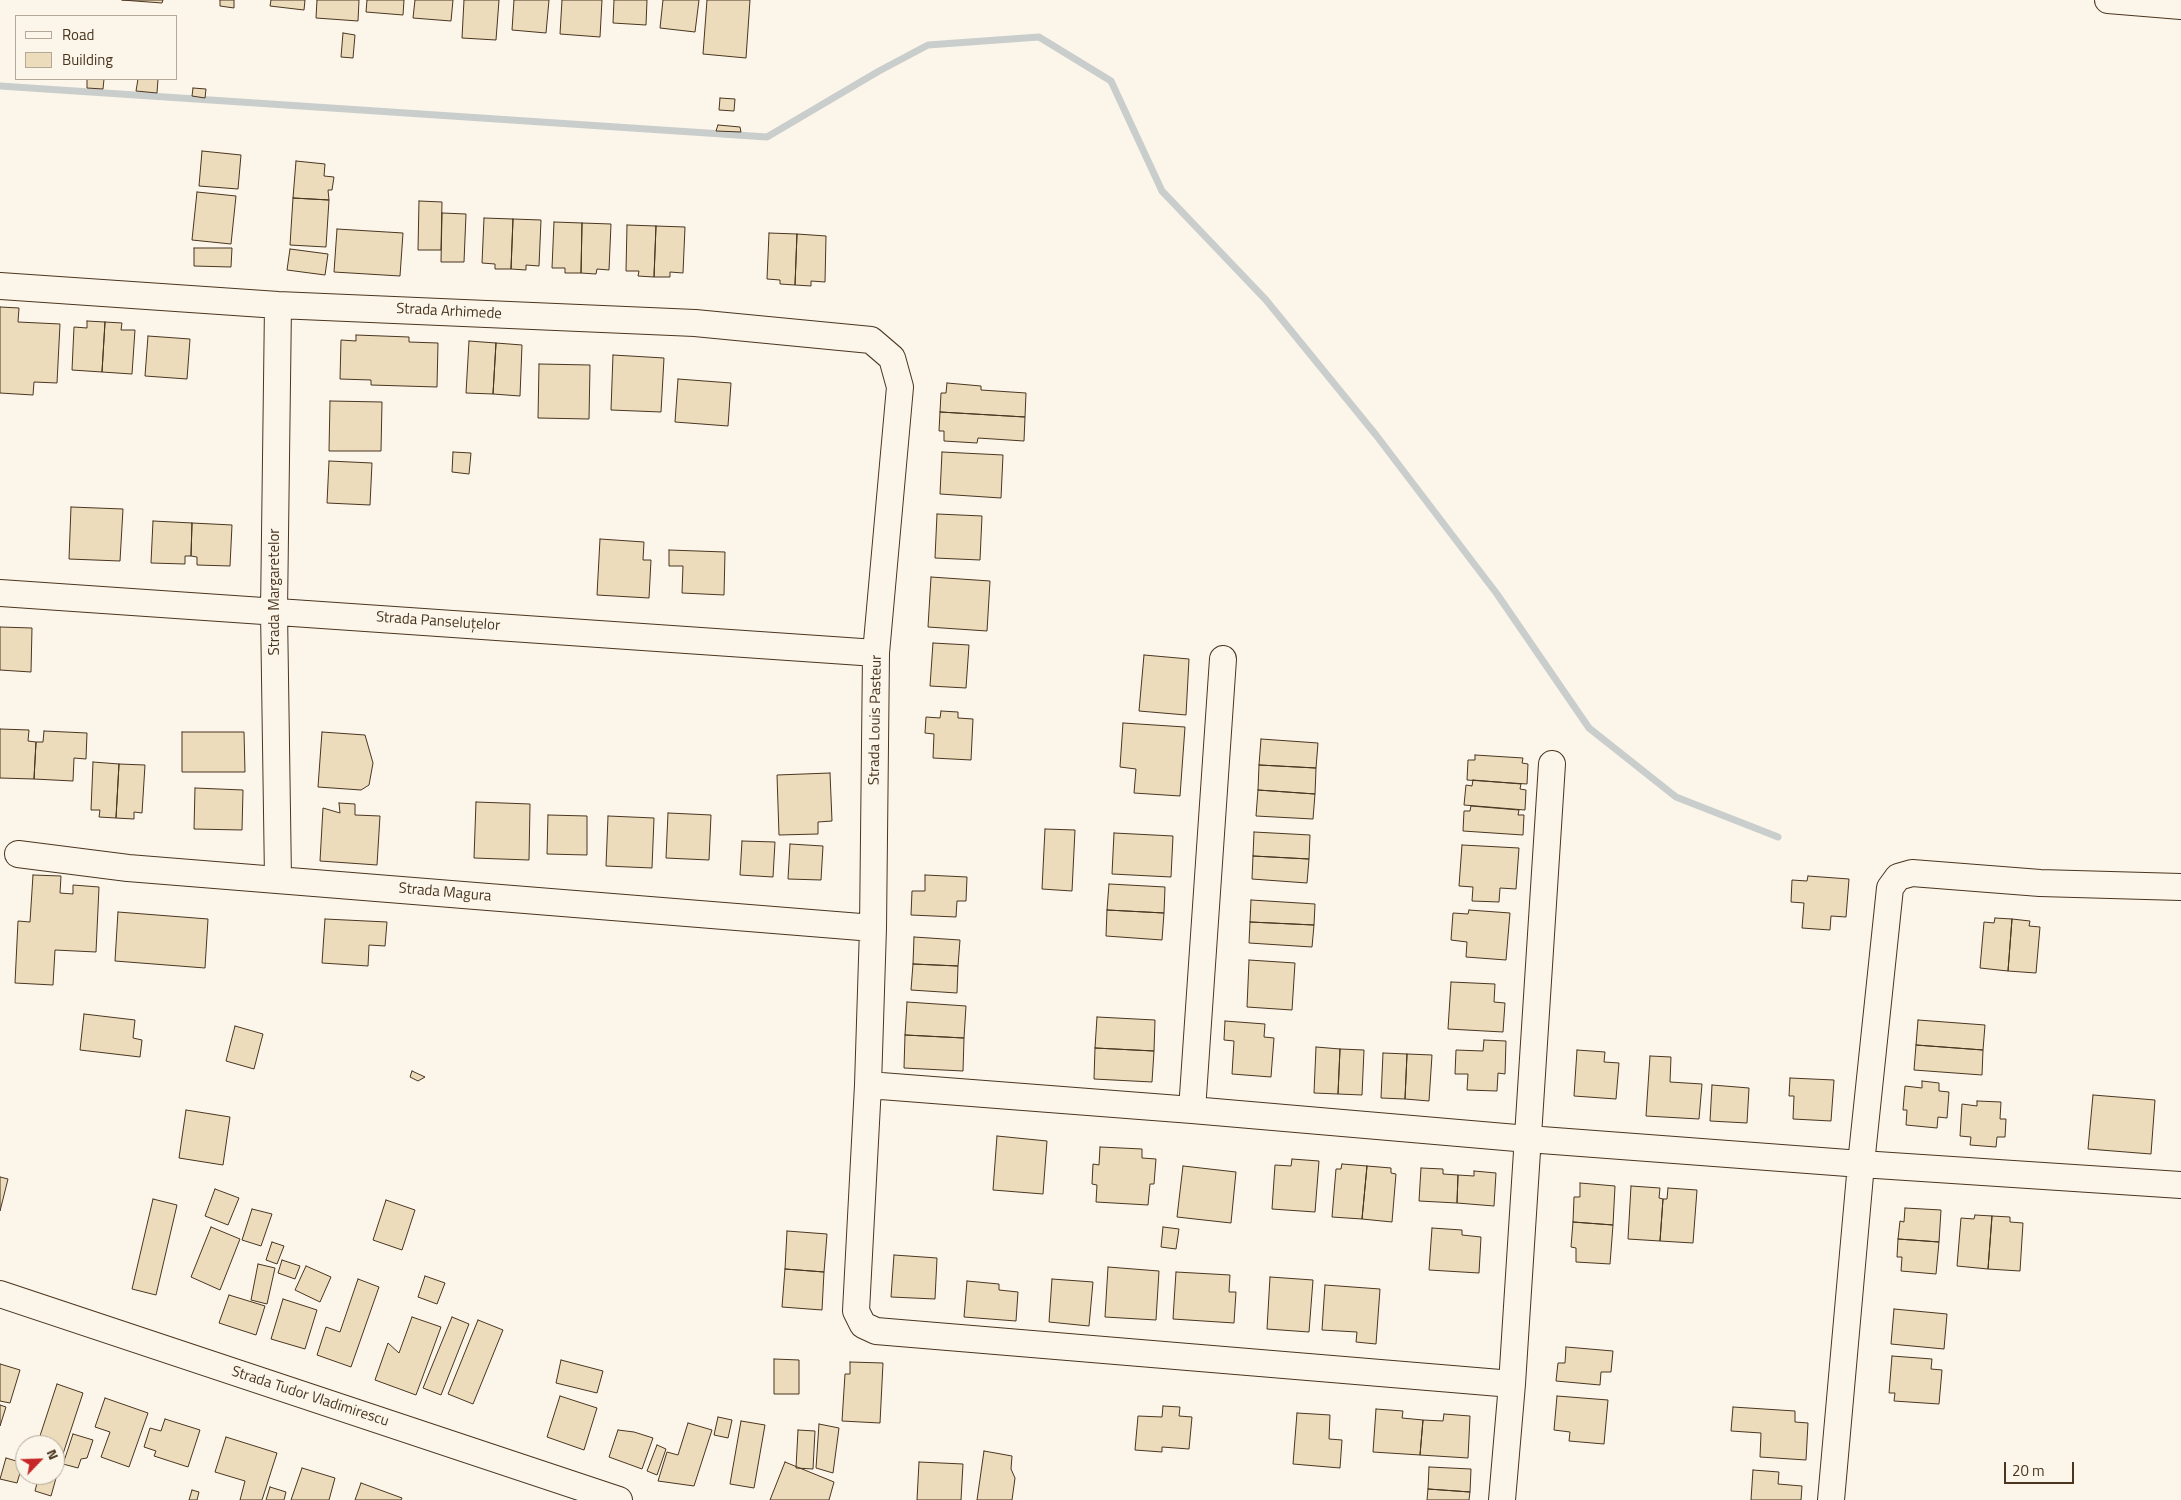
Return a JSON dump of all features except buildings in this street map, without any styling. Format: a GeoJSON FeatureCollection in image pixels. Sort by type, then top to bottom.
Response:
{"type":"FeatureCollection","features":[{"type":"Feature","properties":{"kind":"street"},"geometry":{"type":"LineString","coordinates":[[2108,0],[2181,6]]}},
{"type":"Feature","properties":{"kind":"street","name":"Strada Arhimede"},"geometry":{"type":"LineString","coordinates":[[0,286],[278,304],[695,323],[871,340],[892,358]]}},
{"type":"Feature","properties":{"kind":"street","name":"Strada Margaretelor"},"geometry":{"type":"LineString","coordinates":[[278,304],[274,611],[278,879]]}},
{"type":"Feature","properties":{"kind":"street","name":"Strada Louis Pasteur"},"geometry":{"type":"LineString","coordinates":[[892,358],[900,387],[876,653],[873,928],[868,1085],[856,1311],[862,1325],[876,1331],[896,1333],[1512,1384]]}},
{"type":"Feature","properties":{"kind":"street","name":"Strada Panseluțelor"},"geometry":{"type":"LineString","coordinates":[[0,593],[876,653]]}},
{"type":"Feature","properties":{"kind":"street"},"geometry":{"type":"LineString","coordinates":[[1192,1110],[1223,659]]}},
{"type":"Feature","properties":{"kind":"street"},"geometry":{"type":"LineString","coordinates":[[1502,1500],[1512,1384],[1552,764]]}},
{"type":"Feature","properties":{"kind":"street","name":"Strada Magura"},"geometry":{"type":"LineString","coordinates":[[18,854],[128,868],[873,928]]}},
{"type":"Feature","properties":{"kind":"street"},"geometry":{"type":"LineString","coordinates":[[1831,1500],[1861,1164],[1890,888],[1898,877],[1912,873],[2040,883],[2181,887]]}},
{"type":"Feature","properties":{"kind":"street"},"geometry":{"type":"LineString","coordinates":[[868,1085],[1192,1110],[1528,1139],[1861,1164],[2181,1185]]}},
{"type":"Feature","properties":{"kind":"street","name":"Strada Tudor Vladimirescu"},"geometry":{"type":"LineString","coordinates":[[0,1294],[619,1500]]}},
{"type":"Feature","properties":{"kind":"waterway"},"geometry":{"type":"LineString","coordinates":[[0,86],[767,137],[879,71],[928,45],[1039,37],[1111,81],[1162,191],[1266,300],[1376,435],[1497,594],[1589,728],[1676,797],[1778,837]]}}]}
